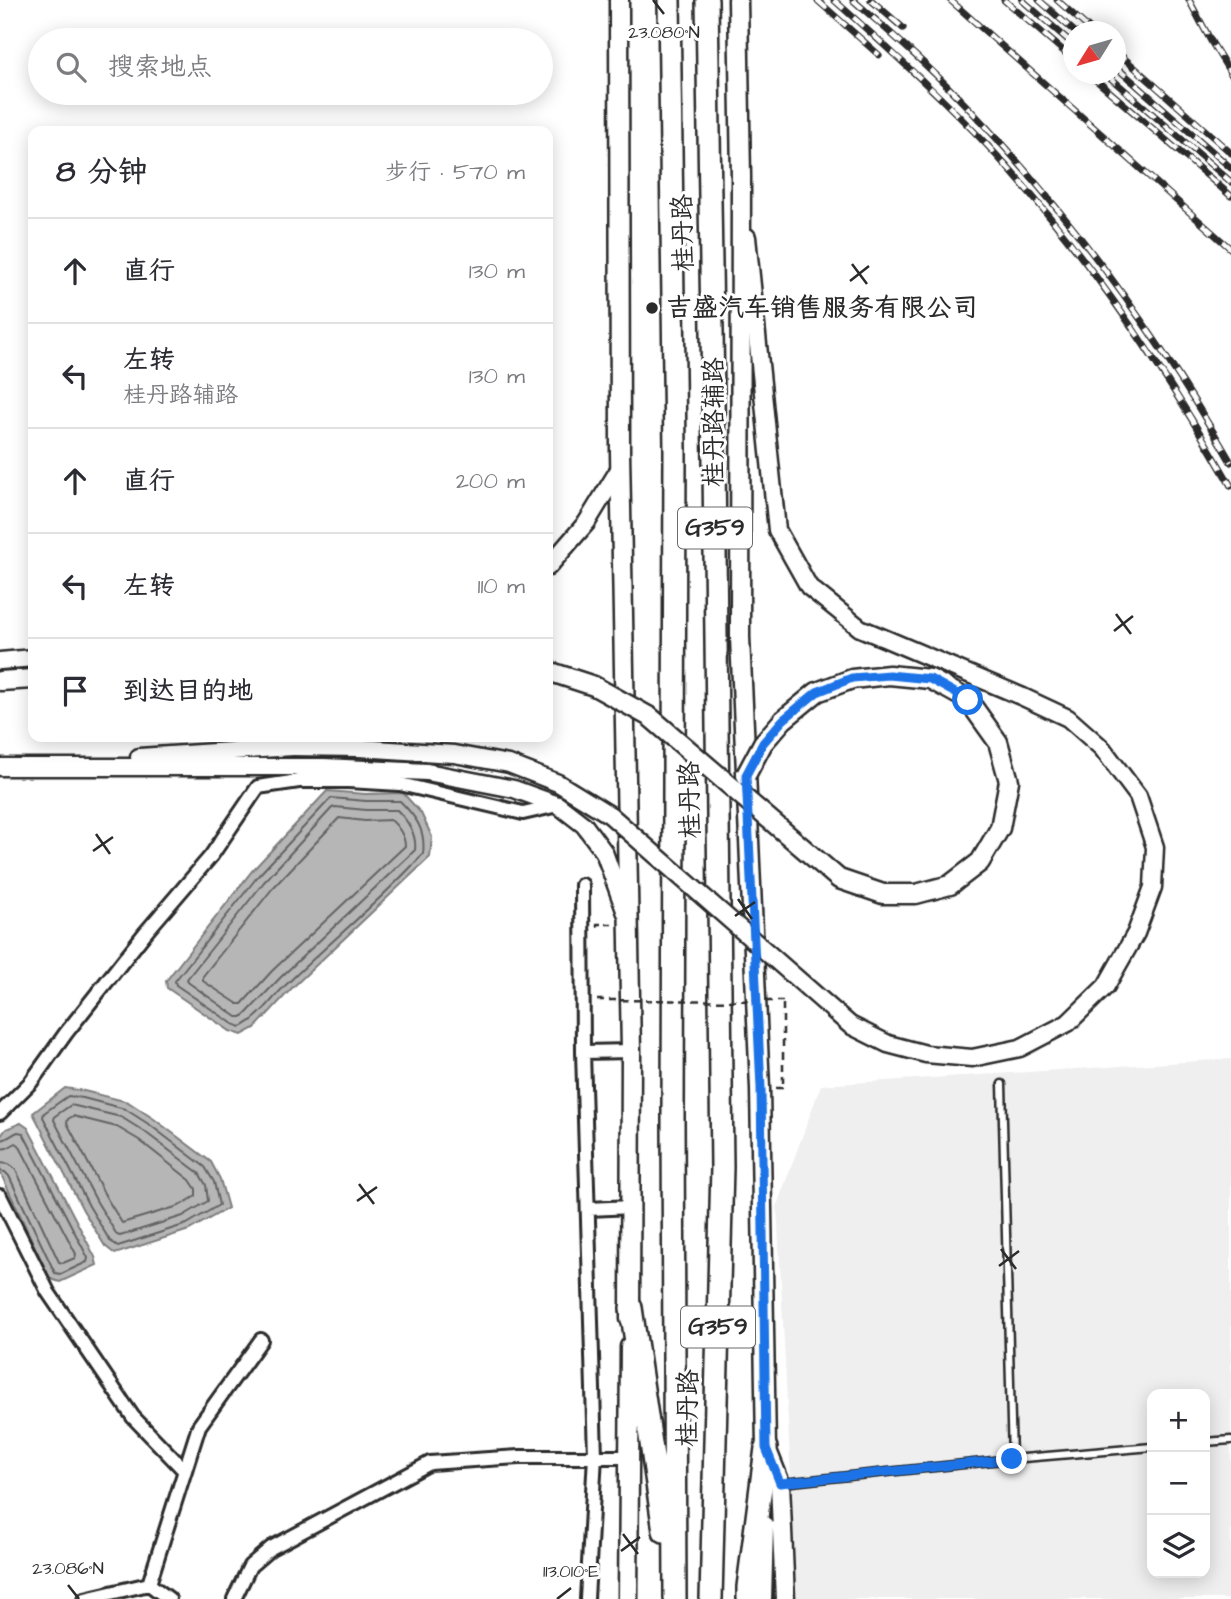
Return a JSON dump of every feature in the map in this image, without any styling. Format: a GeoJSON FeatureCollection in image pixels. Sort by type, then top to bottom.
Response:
{"type":"FeatureCollection","features":[{"type":"Feature","properties":{"kind":"highway","name":"桂丹路"},"geometry":{"type":"LineString","coordinates":[[669,0],[675,449],[674,1599]]}},
{"type":"Feature","properties":{"kind":"highway","name":"桂丹路"},"geometry":{"type":"LineString","coordinates":[[707,0],[722,1167],[711,1599]]}},
{"type":"Feature","properties":{"kind":"highway"},"geometry":{"type":"LineString","coordinates":[[631,1308],[674,1599]]}},
{"type":"Feature","properties":{"kind":"highway"},"geometry":{"type":"LineString","coordinates":[[748,1599],[766,1448]]}},
{"type":"Feature","properties":{"kind":"main road"},"geometry":{"type":"LineString","coordinates":[[619,0],[620,468],[632,1208],[628,1599]]}},
{"type":"Feature","properties":{"kind":"main road","name":"桂丹路辅路"},"geometry":{"type":"LineString","coordinates":[[738,0],[741,177],[740,637],[759,1054],[766,1448],[762,1599]]}},
{"type":"Feature","properties":{"kind":"main road"},"geometry":{"type":"LineString","coordinates":[[553,673],[594,686],[650,717],[839,879],[883,894],[916,894],[950,885],[980,862],[1000,828],[1009,781],[998,742],[968,700],[930,679],[889,675],[852,678],[817,692],[783,720],[763,743],[746,775]]}},
{"type":"Feature","properties":{"kind":"main road"},"geometry":{"type":"LineString","coordinates":[[0,681],[28,679]]}},
{"type":"Feature","properties":{"kind":"main road"},"geometry":{"type":"LineString","coordinates":[[766,1448],[780,1483],[785,1599]]}},
{"type":"Feature","properties":{"kind":"street"},"geometry":{"type":"LineString","coordinates":[[0,766],[293,747],[454,754],[509,764],[558,783],[610,815],[850,1025],[888,1044],[926,1054],[972,1058],[1020,1048],[1068,1023],[1107,986],[1136,933],[1153,887],[1155,847],[1138,796],[1102,748],[1068,718],[860,628],[809,587],[777,530],[741,177]]}},
{"type":"Feature","properties":{"kind":"street"},"geometry":{"type":"LineString","coordinates":[[553,561],[587,522],[620,468]]}},
{"type":"Feature","properties":{"kind":"street"},"geometry":{"type":"LineString","coordinates":[[0,661],[28,658]]}},
{"type":"Feature","properties":{"kind":"street"},"geometry":{"type":"LineString","coordinates":[[0,766],[324,767],[427,772],[514,789],[558,805],[584,825],[604,852],[629,924]]}},
{"type":"Feature","properties":{"kind":"street"},"geometry":{"type":"LineString","coordinates":[[0,1113],[31,1082],[145,933],[211,856],[258,787],[299,781],[400,784],[523,813],[558,805]]}},
{"type":"Feature","properties":{"kind":"street"},"geometry":{"type":"LineString","coordinates":[[582,885],[583,1052],[595,1456],[587,1599]]}},
{"type":"Feature","properties":{"kind":"street"},"geometry":{"type":"LineString","coordinates":[[583,1052],[631,1051]]}},
{"type":"Feature","properties":{"kind":"street"},"geometry":{"type":"LineString","coordinates":[[0,1196],[48,1292],[133,1417],[185,1471]]}},
{"type":"Feature","properties":{"kind":"street"},"geometry":{"type":"LineString","coordinates":[[589,1209],[632,1208]]}},
{"type":"Feature","properties":{"kind":"street"},"geometry":{"type":"LineString","coordinates":[[149,1584],[199,1426],[261,1340]]}},
{"type":"Feature","properties":{"kind":"street"},"geometry":{"type":"LineString","coordinates":[[234,1599],[250,1566],[271,1548],[430,1463],[519,1457],[629,1457]]}},
{"type":"Feature","properties":{"kind":"street"},"geometry":{"type":"LineString","coordinates":[[85,1599],[149,1584]]}},
{"type":"Feature","properties":{"kind":"street"},"geometry":{"type":"LineString","coordinates":[[149,1584],[169,1599]]}},
{"type":"Feature","properties":{"kind":"lane"},"geometry":{"type":"LineString","coordinates":[[1002,1084],[1012,1459]]}},
{"type":"Feature","properties":{"kind":"lane"},"geometry":{"type":"LineString","coordinates":[[1210,1442],[1231,1440]]}},
{"type":"Feature","properties":{"kind":"lane"},"geometry":{"type":"LineString","coordinates":[[780,1483],[1147,1447]]}},
{"type":"Feature","properties":{"kind":"path"},"geometry":{"type":"LineString","coordinates":[[597,1000],[783,1001],[783,1088]]}},
{"type":"Feature","properties":{"kind":"shaded area"},"geometry":{"type":"Polygon","coordinates":[[[1231,1059],[1231,1599],[797,1599],[777,1205],[821,1085],[1231,1059]]]}},
{"type":"Feature","properties":{"kind":"water"},"geometry":{"type":"Polygon","coordinates":[[[327,791],[403,793],[421,813],[432,837],[430,857],[291,989],[255,1028],[242,1035],[230,1031],[167,988],[166,981],[252,871],[327,791]]]}},
{"type":"Feature","properties":{"kind":"water"},"geometry":{"type":"Polygon","coordinates":[[[65,1088],[128,1102],[154,1119],[211,1162],[220,1179],[228,1208],[189,1230],[115,1254],[105,1246],[83,1210],[33,1113],[65,1088]]]}},
{"type":"Feature","properties":{"kind":"water"},"geometry":{"type":"Polygon","coordinates":[[[21,1123],[28,1128],[97,1265],[60,1282],[50,1279],[0,1172],[0,1137],[6,1129],[21,1123]]]}},
{"type":"Feature","properties":{"kind":"railway"},"geometry":{"type":"LineString","coordinates":[[817,0],[879,55]]}},
{"type":"Feature","properties":{"kind":"railway"},"geometry":{"type":"LineString","coordinates":[[834,0],[912,71],[988,146],[1056,225],[1149,352],[1231,486]]}},
{"type":"Feature","properties":{"kind":"railway"},"geometry":{"type":"LineString","coordinates":[[853,0],[951,90],[1030,176],[1067,221],[1137,314],[1231,462]]}},
{"type":"Feature","properties":{"kind":"railway"},"geometry":{"type":"LineString","coordinates":[[871,0],[903,28]]}},
{"type":"Feature","properties":{"kind":"railway"},"geometry":{"type":"LineString","coordinates":[[950,0],[1231,249]]}},
{"type":"Feature","properties":{"kind":"railway"},"geometry":{"type":"LineString","coordinates":[[1004,0],[1063,51]]}},
{"type":"Feature","properties":{"kind":"railway"},"geometry":{"type":"LineString","coordinates":[[1022,0],[1063,35]]}},
{"type":"Feature","properties":{"kind":"railway"},"geometry":{"type":"LineString","coordinates":[[1039,0],[1063,21]]}},
{"type":"Feature","properties":{"kind":"railway"},"geometry":{"type":"LineString","coordinates":[[1057,0],[1081,21]]}},
{"type":"Feature","properties":{"kind":"railway"},"geometry":{"type":"LineString","coordinates":[[1189,0],[1231,74]]}},
{"type":"Feature","properties":{"kind":"railway"},"geometry":{"type":"LineString","coordinates":[[1126,60],[1231,153]]}},
{"type":"Feature","properties":{"kind":"railway"},"geometry":{"type":"LineString","coordinates":[[1126,76],[1231,168]]}},
{"type":"Feature","properties":{"kind":"railway"},"geometry":{"type":"LineString","coordinates":[[1101,84],[1231,196]]}},
{"type":"Feature","properties":{"kind":"railway"},"geometry":{"type":"LineString","coordinates":[[1118,84],[1231,182]]}},
{"type":"Feature","properties":{"kind":"place","name":"吉盛汽车销售服务有限公司"},"geometry":{"type":"Point","coordinates":[652,308]}},
{"type":"Feature","properties":{"kind":"route"},"geometry":{"type":"LineString","coordinates":[[968,700],[930,679],[889,675],[852,678],[817,692],[783,720],[763,743],[746,775],[761,1088],[766,1448],[780,1483],[1012,1459]]}}]}
